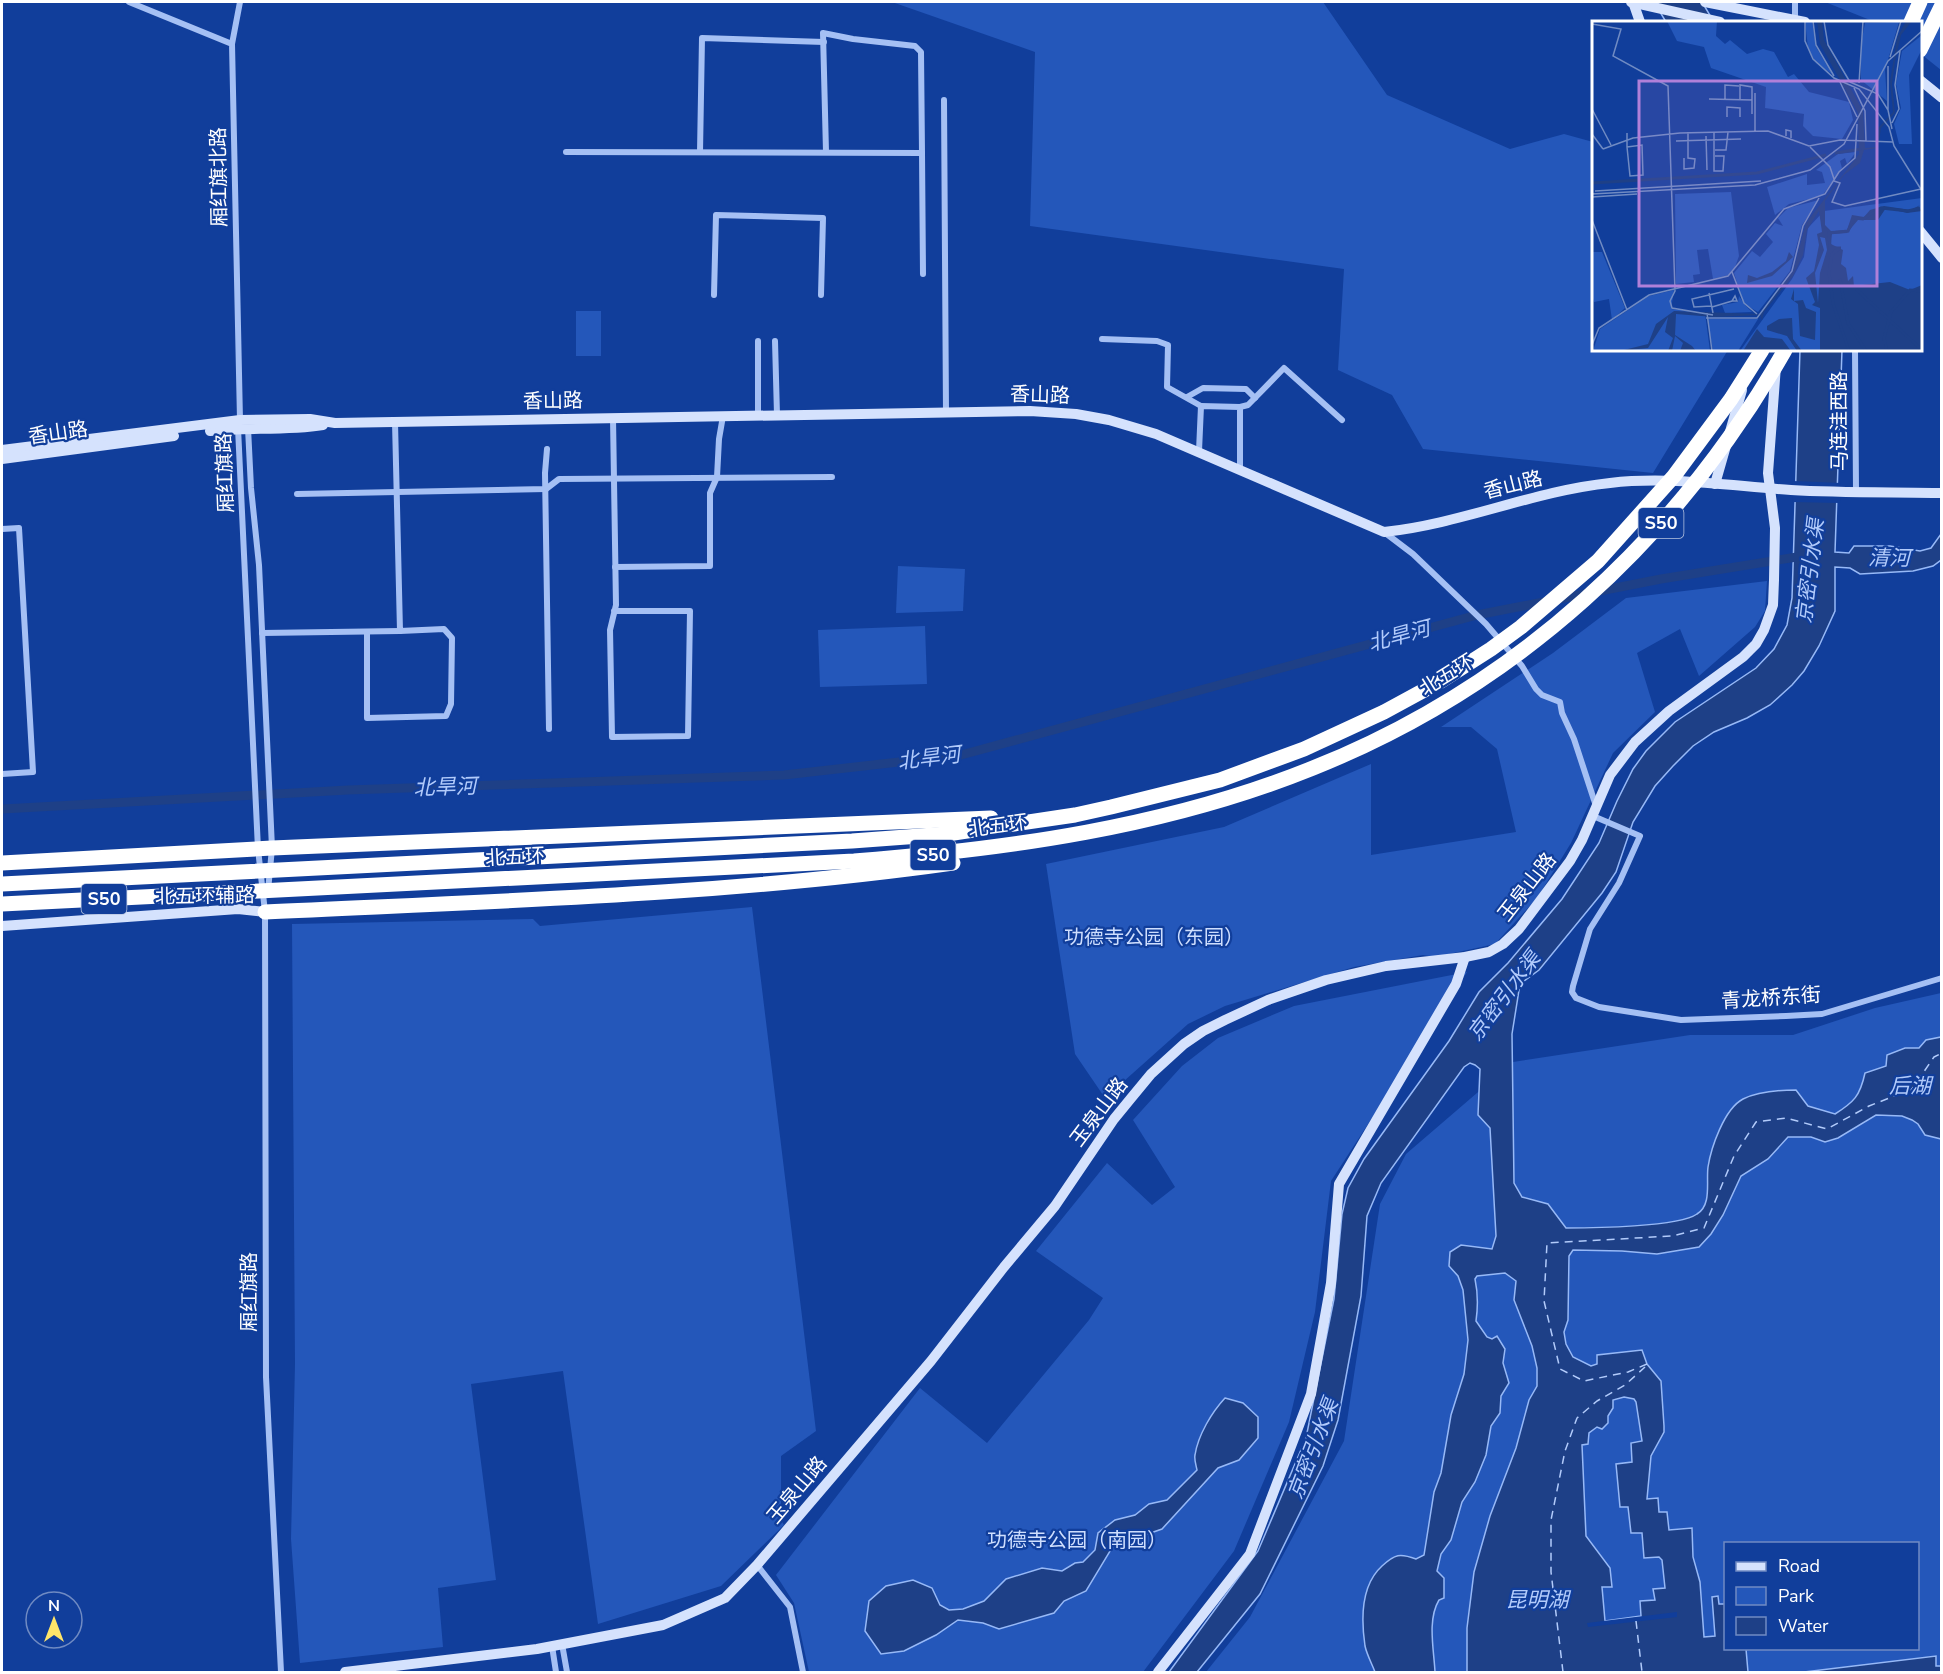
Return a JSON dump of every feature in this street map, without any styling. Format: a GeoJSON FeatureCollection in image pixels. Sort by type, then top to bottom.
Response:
{"type":"FeatureCollection","features":[{"type":"Feature","properties":{"kind":"highway"},"geometry":{"type":"LineString","coordinates":[[1911,21],[1920,2]]}},
{"type":"Feature","properties":{"kind":"highway"},"geometry":{"type":"LineString","coordinates":[[1922,46],[1941,5]]}},
{"type":"Feature","properties":{"kind":"highway","name":"北五环"},"geometry":{"type":"LineString","coordinates":[[2,884],[852,841],[947,834],[1075,815],[1220,780],[1304,749],[1384,712],[1441,681],[1521,627],[1598,561],[1674,476],[1711,428],[1761,351]]}},
{"type":"Feature","properties":{"kind":"highway","name":"北五环"},"geometry":{"type":"LineString","coordinates":[[2,904],[854,861],[947,854],[1120,826],[1226,798],[1313,768],[1398,729],[1503,664],[1548,632],[1608,580],[1663,521],[1729,438],[1784,351]]}},
{"type":"Feature","properties":{"kind":"highway"},"geometry":{"type":"LineString","coordinates":[[2,863],[265,849],[1075,815]]}},
{"type":"Feature","properties":{"kind":"highway"},"geometry":{"type":"LineString","coordinates":[[265,912],[665,892],[867,875],[953,863],[1061,837]]}},
{"type":"Feature","properties":{"kind":"street"},"geometry":{"type":"LineString","coordinates":[[129,2],[232,44],[240,2]]}},
{"type":"Feature","properties":{"kind":"street"},"geometry":{"type":"LineString","coordinates":[[1633,2],[1715,21]]}},
{"type":"Feature","properties":{"kind":"street"},"geometry":{"type":"LineString","coordinates":[[1633,2],[1640,21]]}},
{"type":"Feature","properties":{"kind":"street"},"geometry":{"type":"LineString","coordinates":[[1706,2],[1800,21],[1795,2]]}},
{"type":"Feature","properties":{"kind":"street"},"geometry":{"type":"LineString","coordinates":[[825,152],[824,33],[853,39],[915,46],[921,52],[923,274]]}},
{"type":"Feature","properties":{"kind":"street"},"geometry":{"type":"LineString","coordinates":[[700,152],[702,38],[824,42]]}},
{"type":"Feature","properties":{"kind":"street","name":"厢红旗北路"},"geometry":{"type":"LineString","coordinates":[[232,44],[242,425]]}},
{"type":"Feature","properties":{"kind":"street"},"geometry":{"type":"LineString","coordinates":[[1922,82],[1941,98]]}},
{"type":"Feature","properties":{"kind":"street"},"geometry":{"type":"LineString","coordinates":[[944,100],[946,413]]}},
{"type":"Feature","properties":{"kind":"street"},"geometry":{"type":"LineString","coordinates":[[566,152],[922,153]]}},
{"type":"Feature","properties":{"kind":"street"},"geometry":{"type":"LineString","coordinates":[[714,295],[716,216],[823,218],[821,296]]}},
{"type":"Feature","properties":{"kind":"street"},"geometry":{"type":"LineString","coordinates":[[1922,234],[1941,258]]}},
{"type":"Feature","properties":{"kind":"street"},"geometry":{"type":"LineString","coordinates":[[1102,339],[1157,340],[1168,345],[1167,387],[1201,405],[1240,407],[1248,405],[1284,368],[1342,420]]}},
{"type":"Feature","properties":{"kind":"street"},"geometry":{"type":"LineString","coordinates":[[758,341],[758,416]]}},
{"type":"Feature","properties":{"kind":"street"},"geometry":{"type":"LineString","coordinates":[[775,341],[777,415]]}},
{"type":"Feature","properties":{"kind":"street"},"geometry":{"type":"LineString","coordinates":[[1715,483],[1754,351]]}},
{"type":"Feature","properties":{"kind":"street","name":"玉泉山路"},"geometry":{"type":"LineString","coordinates":[[345,1672],[557,1645],[663,1625],[725,1598],[757,1565],[931,1361],[1055,1206],[1114,1119],[1151,1074],[1166,1060],[1203,1031],[1298,989],[1336,977],[1386,966],[1466,957],[1489,952],[1503,944],[1519,929],[1570,861],[1593,816],[1610,775],[1635,742],[1669,711],[1728,669],[1755,644],[1770,615],[1774,580],[1775,528],[1768,473],[1777,351]]}},
{"type":"Feature","properties":{"kind":"street","name":"马连洼西路"},"geometry":{"type":"LineString","coordinates":[[1855,351],[1856,491]]}},
{"type":"Feature","properties":{"kind":"street"},"geometry":{"type":"LineString","coordinates":[[1187,397],[1203,388],[1246,389],[1255,398]]}},
{"type":"Feature","properties":{"kind":"street"},"geometry":{"type":"LineString","coordinates":[[1199,451],[1201,405]]}},
{"type":"Feature","properties":{"kind":"street"},"geometry":{"type":"LineString","coordinates":[[1240,407],[1240,469]]}},
{"type":"Feature","properties":{"kind":"street","name":"香山路"},"geometry":{"type":"LineString","coordinates":[[2,450],[242,425],[310,427],[335,423],[1030,411],[1076,414],[1143,429],[1384,532],[1416,529],[1595,484],[1636,480],[1770,488]]}},
{"type":"Feature","properties":{"kind":"street"},"geometry":{"type":"LineString","coordinates":[[615,567],[710,566],[710,493],[717,477],[723,416]]}},
{"type":"Feature","properties":{"kind":"street"},"geometry":{"type":"LineString","coordinates":[[613,418],[615,567],[614,611],[610,630],[612,737],[688,736],[690,611],[614,611]]}},
{"type":"Feature","properties":{"kind":"street"},"geometry":{"type":"LineString","coordinates":[[395,422],[400,631]]}},
{"type":"Feature","properties":{"kind":"street","name":"香山路"},"geometry":{"type":"LineString","coordinates":[[2,459],[242,425]]}},
{"type":"Feature","properties":{"kind":"street","name":"厢红旗路"},"geometry":{"type":"LineString","coordinates":[[242,425],[262,633],[270,804],[265,849],[266,1377],[281,1672]]}},
{"type":"Feature","properties":{"kind":"street","name":"厢红旗路"},"geometry":{"type":"LineString","coordinates":[[242,425],[256,805],[265,849],[265,912]]}},
{"type":"Feature","properties":{"kind":"street"},"geometry":{"type":"LineString","coordinates":[[547,449],[549,729]]}},
{"type":"Feature","properties":{"kind":"street"},"geometry":{"type":"LineString","coordinates":[[297,494],[546,489],[559,479],[614,477],[832,477]]}},
{"type":"Feature","properties":{"kind":"street"},"geometry":{"type":"LineString","coordinates":[[1770,488],[1941,493]]}},
{"type":"Feature","properties":{"kind":"street"},"geometry":{"type":"LineString","coordinates":[[2,529],[19,528],[33,772],[2,774]]}},
{"type":"Feature","properties":{"kind":"street"},"geometry":{"type":"LineString","coordinates":[[1384,532],[1413,554],[1486,624],[1522,666],[1536,689],[1560,702],[1595,803]]}},
{"type":"Feature","properties":{"kind":"street"},"geometry":{"type":"LineString","coordinates":[[262,633],[444,629],[452,638],[451,704],[446,716],[367,718],[367,632]]}},
{"type":"Feature","properties":{"kind":"street","name":"青龙桥东街"},"geometry":{"type":"LineString","coordinates":[[1593,816],[1640,836],[1619,883],[1590,929],[1573,986],[1572,992],[1576,998],[1599,1006],[1681,1020],[1822,1014],[1941,978]]}},
{"type":"Feature","properties":{"kind":"street","name":"北五环辅路"},"geometry":{"type":"LineString","coordinates":[[2,926],[238,909],[265,912]]}},
{"type":"Feature","properties":{"kind":"street"},"geometry":{"type":"LineString","coordinates":[[1158,1672],[1250,1554],[1311,1394],[1331,1283],[1339,1184],[1456,984],[1466,957]]}},
{"type":"Feature","properties":{"kind":"street"},"geometry":{"type":"LineString","coordinates":[[757,1565],[790,1607],[803,1672]]}},
{"type":"Feature","properties":{"kind":"street"},"geometry":{"type":"LineString","coordinates":[[556,1672],[557,1645]]}},
{"type":"Feature","properties":{"kind":"street"},"geometry":{"type":"LineString","coordinates":[[557,1645],[567,1672]]}},
{"type":"Feature","properties":{"kind":"green space"},"geometry":{"type":"Polygon","coordinates":[[[892,2],[1323,2],[1387,95],[1510,149],[1564,134],[1592,142],[1592,351],[1727,351],[1653,473],[1423,449],[1392,395],[1338,370],[1344,269],[1030,226],[1035,52],[892,2]]]}},
{"type":"Feature","properties":{"kind":"green space"},"geometry":{"type":"Polygon","coordinates":[[[1825,2],[1941,2],[1941,70],[1922,55],[1922,21],[1872,21],[1825,2]]]}},
{"type":"Feature","properties":{"kind":"green space"},"geometry":{"type":"Polygon","coordinates":[[[576,311],[601,311],[601,356],[576,356],[576,311]]]}},
{"type":"Feature","properties":{"kind":"green space"},"geometry":{"type":"Polygon","coordinates":[[[898,566],[965,569],[963,611],[896,613],[898,566]]]}},
{"type":"Feature","properties":{"kind":"green space","name":"功德寺公园（东园）"},"geometry":{"type":"Polygon","coordinates":[[[1767,581],[1765,611],[1755,627],[1699,676],[1680,629],[1637,653],[1655,712],[1613,753],[1571,843],[1537,898],[1495,944],[1435,957],[1423,955],[1354,967],[1225,1006],[1188,1024],[1105,1098],[1075,1054],[1046,864],[1224,827],[1371,764],[1371,855],[1516,832],[1497,749],[1471,727],[1441,727],[1553,653],[1626,598],[1767,581]]]}},
{"type":"Feature","properties":{"kind":"green space"},"geometry":{"type":"Polygon","coordinates":[[[925,626],[927,684],[820,687],[818,630],[925,626]]]}},
{"type":"Feature","properties":{"kind":"green space"},"geometry":{"type":"Polygon","coordinates":[[[752,907],[816,1431],[781,1456],[781,1520],[784,1525],[721,1586],[598,1624],[563,1371],[471,1384],[496,1580],[438,1588],[443,1647],[300,1663],[291,1539],[295,1364],[292,924],[533,919],[540,926],[752,907]]]}},
{"type":"Feature","properties":{"kind":"green space","name":"功德寺公园（南园）"},"geometry":{"type":"Polygon","coordinates":[[[1467,972],[1331,1181],[1315,1312],[1289,1422],[1234,1551],[1143,1672],[809,1672],[794,1603],[776,1575],[920,1388],[987,1443],[1089,1320],[1103,1298],[1036,1251],[1107,1163],[1152,1205],[1175,1187],[1133,1120],[1182,1066],[1218,1038],[1294,1006],[1467,972]]]}},
{"type":"Feature","properties":{"kind":"green space"},"geometry":{"type":"Polygon","coordinates":[[[1941,993],[1941,1672],[1206,1672],[1250,1617],[1344,1441],[1380,1204],[1406,1154],[1513,1062],[1690,1035],[1793,1035],[1875,1008],[1941,993]]]}},
{"type":"Feature","properties":{"kind":"water"},"geometry":{"type":"Polygon","coordinates":[[[1654,2],[1702,2],[1713,21],[1665,21],[1654,2]]]}},
{"type":"Feature","properties":{"kind":"water"},"geometry":{"type":"Polygon","coordinates":[[[1800,351],[1842,351],[1835,552],[1849,553],[1854,546],[1890,546],[1920,551],[1931,548],[1941,534],[1941,560],[1933,566],[1913,571],[1860,574],[1850,568],[1835,567],[1835,611],[1819,646],[1804,671],[1770,705],[1714,732],[1693,746],[1655,786],[1633,822],[1616,872],[1602,893],[1539,970],[1520,984],[1512,1034],[1514,1183],[1522,1197],[1548,1204],[1566,1228],[1654,1224],[1672,1222],[1697,1214],[1702,1210],[1707,1199],[1708,1167],[1715,1140],[1724,1120],[1736,1104],[1749,1096],[1796,1090],[1808,1106],[1835,1114],[1855,1098],[1865,1073],[1886,1066],[1887,1055],[1905,1048],[1919,1048],[1926,1040],[1941,1037],[1941,1139],[1925,1135],[1918,1124],[1902,1116],[1876,1115],[1838,1138],[1825,1142],[1811,1137],[1788,1137],[1768,1159],[1741,1176],[1723,1215],[1699,1247],[1657,1254],[1573,1250],[1569,1256],[1568,1320],[1564,1332],[1566,1344],[1573,1357],[1591,1366],[1597,1364],[1597,1355],[1642,1350],[1647,1364],[1661,1381],[1664,1432],[1651,1456],[1647,1499],[1658,1498],[1659,1512],[1667,1512],[1669,1530],[1692,1528],[1693,1557],[1700,1582],[1704,1637],[1715,1636],[1712,1597],[1718,1596],[1719,1604],[1724,1604],[1724,1650],[1746,1650],[1748,1672],[1467,1672],[1467,1628],[1474,1572],[1490,1516],[1516,1448],[1529,1400],[1537,1386],[1537,1368],[1532,1346],[1514,1300],[1516,1281],[1505,1273],[1477,1276],[1475,1279],[1476,1321],[1487,1337],[1492,1339],[1497,1336],[1505,1349],[1503,1363],[1509,1383],[1501,1396],[1500,1413],[1491,1426],[1486,1455],[1475,1482],[1462,1502],[1451,1540],[1441,1554],[1437,1571],[1444,1578],[1444,1598],[1439,1600],[1435,1608],[1432,1626],[1435,1672],[1375,1672],[1366,1649],[1364,1636],[1363,1614],[1366,1593],[1375,1574],[1391,1559],[1402,1555],[1416,1559],[1424,1555],[1434,1492],[1441,1473],[1451,1415],[1464,1374],[1468,1340],[1463,1290],[1458,1276],[1449,1266],[1450,1252],[1461,1245],[1492,1249],[1496,1236],[1490,1128],[1478,1115],[1480,1069],[1470,1063],[1464,1067],[1381,1183],[1367,1216],[1361,1296],[1338,1420],[1323,1466],[1260,1594],[1197,1672],[1169,1672],[1258,1551],[1306,1438],[1334,1299],[1342,1214],[1348,1188],[1364,1159],[1449,1041],[1479,992],[1508,963],[1562,899],[1599,843],[1633,769],[1646,751],[1675,722],[1756,668],[1774,649],[1787,625],[1792,598],[1800,351]],[[1624,1397],[1613,1400],[1608,1423],[1602,1429],[1597,1427],[1589,1433],[1588,1444],[1582,1445],[1586,1536],[1610,1568],[1612,1587],[1602,1587],[1605,1621],[1641,1616],[1640,1601],[1655,1600],[1653,1589],[1665,1588],[1662,1560],[1659,1557],[1644,1558],[1642,1533],[1631,1533],[1628,1507],[1620,1507],[1616,1464],[1632,1462],[1631,1443],[1642,1441],[1634,1399],[1624,1397]]]}},
{"type":"Feature","properties":{"kind":"water"},"geometry":{"type":"Polygon","coordinates":[[[1225,1398],[1243,1403],[1258,1417],[1258,1438],[1239,1460],[1218,1468],[1162,1529],[1113,1546],[1086,1591],[1064,1601],[1054,1613],[999,1629],[983,1623],[958,1620],[936,1635],[904,1651],[881,1654],[865,1631],[869,1601],[886,1586],[913,1580],[932,1588],[940,1605],[949,1610],[963,1609],[984,1601],[1006,1579],[1042,1568],[1062,1571],[1075,1563],[1083,1562],[1095,1550],[1098,1533],[1115,1520],[1135,1515],[1149,1504],[1167,1500],[1197,1470],[1195,1457],[1202,1432],[1225,1398]]]}},
{"type":"Feature","properties":{"kind":"water"},"geometry":{"type":"Polygon","coordinates":[[[1936,1656],[1936,1666],[1942,1666],[1941,1672],[1804,1672],[1936,1656]]]}},
{"type":"Feature","properties":{"kind":"pier"},"geometry":{"type":"Polygon","coordinates":[[[1793,481],[1841,483],[1840,503],[1792,502],[1793,481]]]}},
{"type":"Feature","properties":{"kind":"pier"},"geometry":{"type":"Polygon","coordinates":[[[1677,1612],[1677,1617],[1588,1627],[1587,1623],[1677,1612]]]}},
{"type":"Feature","properties":{"kind":"waterway","name":"北旱河"},"geometry":{"type":"LineString","coordinates":[[2,809],[348,790],[784,775],[961,755],[1477,615],[1661,579],[1803,556]]}},
{"type":"Feature","properties":{"kind":"ferry route"},"geometry":{"type":"LineString","coordinates":[[1647,1364],[1628,1372],[1584,1381],[1560,1369],[1544,1301],[1547,1243],[1672,1236],[1704,1228],[1734,1156],[1756,1122],[1786,1118],[1827,1129],[1869,1106],[1912,1089],[1934,1057],[1942,1053]]}},
{"type":"Feature","properties":{"kind":"ferry route"},"geometry":{"type":"LineString","coordinates":[[1563,1672],[1551,1572],[1551,1520],[1565,1451],[1577,1418],[1597,1401],[1625,1385],[1645,1367]]}},
{"type":"Feature","properties":{"kind":"ferry route"},"geometry":{"type":"LineString","coordinates":[[1636,1621],[1642,1672]]}},
{"type":"Feature","properties":{"kind":"water label","name":"清河"},"geometry":{"type":"Point","coordinates":[1889,558]}},
{"type":"Feature","properties":{"kind":"water label","name":"京密引水渠"},"geometry":{"type":"Point","coordinates":[1810,571]}},
{"type":"Feature","properties":{"kind":"water label","name":"京密引水渠"},"geometry":{"type":"Point","coordinates":[1504,996]}},
{"type":"Feature","properties":{"kind":"water label","name":"后湖"},"geometry":{"type":"Point","coordinates":[1910,1086]}},
{"type":"Feature","properties":{"kind":"water label","name":"京密引水渠"},"geometry":{"type":"Point","coordinates":[1313,1449]}},
{"type":"Feature","properties":{"kind":"water label","name":"昆明湖"},"geometry":{"type":"Point","coordinates":[1537,1600]}}]}
